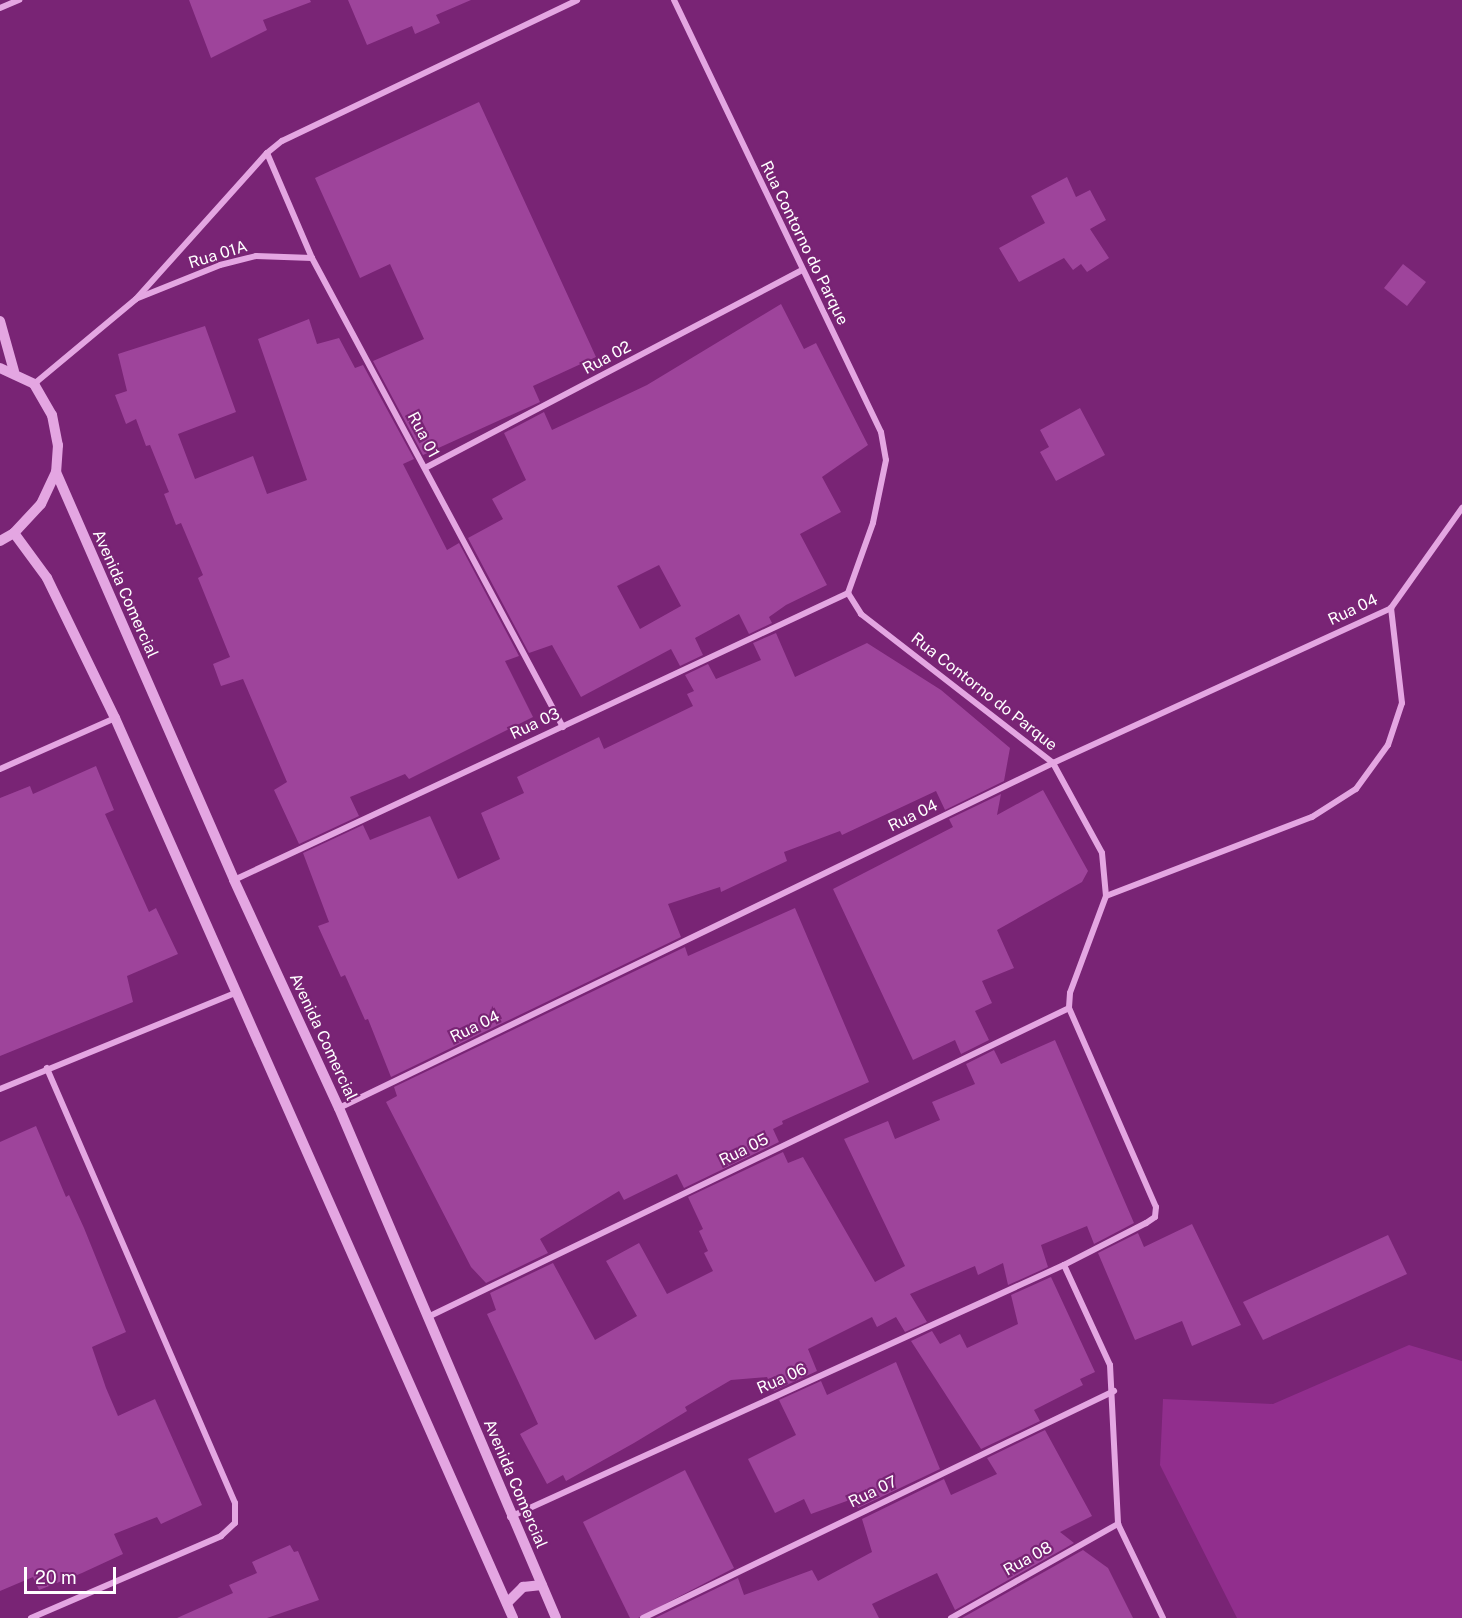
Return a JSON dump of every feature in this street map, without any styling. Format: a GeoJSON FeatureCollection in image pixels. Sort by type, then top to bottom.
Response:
{"type":"FeatureCollection","features":[{"type":"Feature","properties":{"kind":"street"},"geometry":{"type":"LineString","coordinates":[[0,8],[19,0]]}},
{"type":"Feature","properties":{"kind":"street"},"geometry":{"type":"LineString","coordinates":[[34,384],[136,299],[267,153],[282,141],[577,0]]}},
{"type":"Feature","properties":{"kind":"street","name":"Rua Contorno do Parque"},"geometry":{"type":"LineString","coordinates":[[674,0],[881,432],[886,460],[873,523],[848,593],[861,614],[1053,763],[1102,853],[1106,896],[1070,993],[1069,1008]]}},
{"type":"Feature","properties":{"kind":"street","name":"Rua 01"},"geometry":{"type":"LineString","coordinates":[[267,153],[312,258],[563,727]]}},
{"type":"Feature","properties":{"kind":"street","name":"Rua 01A"},"geometry":{"type":"LineString","coordinates":[[136,299],[220,265],[256,256],[312,258]]}},
{"type":"Feature","properties":{"kind":"street","name":"Rua 02"},"geometry":{"type":"LineString","coordinates":[[425,468],[802,270]]}},
{"type":"Feature","properties":{"kind":"street"},"geometry":{"type":"LineString","coordinates":[[0,321],[14,371]]}},
{"type":"Feature","properties":{"kind":"street"},"geometry":{"type":"LineString","coordinates":[[0,368],[14,371],[34,384],[52,414],[58,445],[56,472],[42,504],[14,533],[0,541]]}},
{"type":"Feature","properties":{"kind":"street","name":"Avenida Comercial"},"geometry":{"type":"LineString","coordinates":[[56,472],[234,880],[339,1108],[430,1316],[510,1516],[556,1618]]}},
{"type":"Feature","properties":{"kind":"street","name":"Rua 04"},"geometry":{"type":"LineString","coordinates":[[339,1108],[1053,763],[1391,608],[1462,508]]}},
{"type":"Feature","properties":{"kind":"street"},"geometry":{"type":"LineString","coordinates":[[14,533],[47,578],[115,718],[513,1618]]}},
{"type":"Feature","properties":{"kind":"street","name":"Rua 03"},"geometry":{"type":"LineString","coordinates":[[234,880],[848,593]]}},
{"type":"Feature","properties":{"kind":"street"},"geometry":{"type":"LineString","coordinates":[[1106,896],[1312,817],[1356,789],[1388,745],[1402,703],[1391,608]]}},
{"type":"Feature","properties":{"kind":"street"},"geometry":{"type":"LineString","coordinates":[[0,769],[115,718]]}},
{"type":"Feature","properties":{"kind":"street"},"geometry":{"type":"LineString","coordinates":[[0,1089],[235,993]]}},
{"type":"Feature","properties":{"kind":"street"},"geometry":{"type":"LineString","coordinates":[[1069,1008],[1156,1207],[1155,1217],[1146,1223],[1064,1265],[1110,1365],[1114,1391],[1118,1524],[1163,1618]]}},
{"type":"Feature","properties":{"kind":"street","name":"Rua 05"},"geometry":{"type":"LineString","coordinates":[[430,1316],[1069,1008]]}},
{"type":"Feature","properties":{"kind":"street"},"geometry":{"type":"LineString","coordinates":[[31,1618],[221,1536],[235,1523],[235,1503],[47,1068]]}},
{"type":"Feature","properties":{"kind":"street","name":"Rua 06"},"geometry":{"type":"LineString","coordinates":[[510,1516],[1064,1265]]}},
{"type":"Feature","properties":{"kind":"street","name":"Rua 07"},"geometry":{"type":"LineString","coordinates":[[643,1618],[1114,1391]]}},
{"type":"Feature","properties":{"kind":"street","name":"Rua 08"},"geometry":{"type":"LineString","coordinates":[[951,1618],[1118,1524]]}},
{"type":"Feature","properties":{"kind":"street"},"geometry":{"type":"LineString","coordinates":[[507,1603],[523,1587],[542,1585]]}},
{"type":"Feature","properties":{"kind":"shaded area"},"geometry":{"type":"Polygon","coordinates":[[[1409,1345],[1462,1361],[1462,1618],[1237,1618],[1160,1465],[1163,1399],[1273,1404],[1409,1345]]]}},
{"type":"Feature","properties":{"kind":"building"},"geometry":{"type":"Polygon","coordinates":[[[189,0],[310,0],[311,2],[263,20],[267,30],[211,58],[189,0]]]}},
{"type":"Feature","properties":{"kind":"building"},"geometry":{"type":"Polygon","coordinates":[[[348,0],[471,0],[436,15],[440,23],[415,34],[412,26],[367,45],[348,0]]]}},
{"type":"Feature","properties":{"kind":"building"},"geometry":{"type":"Polygon","coordinates":[[[479,102],[596,357],[533,386],[540,402],[423,455],[373,361],[424,339],[390,264],[360,278],[315,178],[479,102]]]}},
{"type":"Feature","properties":{"kind":"building"},"geometry":{"type":"Polygon","coordinates":[[[1067,177],[1076,197],[1090,190],[1106,220],[1090,229],[1109,258],[1087,272],[1081,264],[1073,270],[1064,258],[1019,282],[999,248],[1045,223],[1031,196],[1067,177]]]}},
{"type":"Feature","properties":{"kind":"building"},"geometry":{"type":"Polygon","coordinates":[[[1403,264],[1426,282],[1407,306],[1384,288],[1403,264]]]}},
{"type":"Feature","properties":{"kind":"building"},"geometry":{"type":"Polygon","coordinates":[[[781,304],[804,349],[816,343],[868,445],[822,477],[841,512],[800,534],[827,585],[786,605],[769,617],[772,623],[749,634],[739,614],[695,638],[703,655],[680,666],[671,649],[581,697],[552,645],[529,653],[468,538],[503,519],[492,499],[526,480],[504,433],[544,412],[552,430],[647,385],[781,304]],[[659,565],[617,586],[640,629],[681,606],[659,565]]]}},
{"type":"Feature","properties":{"kind":"building"},"geometry":{"type":"Polygon","coordinates":[[[309,319],[317,344],[339,338],[355,368],[363,365],[414,459],[403,464],[447,550],[459,543],[519,656],[505,661],[533,717],[409,779],[405,774],[350,797],[359,816],[299,844],[274,790],[287,782],[243,679],[221,686],[213,664],[230,657],[198,578],[203,575],[181,523],[176,525],[164,494],[169,492],[150,445],[146,446],[136,419],[126,424],[115,395],[127,391],[118,354],[205,326],[236,412],[178,434],[195,479],[253,456],[267,494],[307,480],[258,339],[309,319]]]}},
{"type":"Feature","properties":{"kind":"building"},"geometry":{"type":"Polygon","coordinates":[[[1080,408],[1105,455],[1056,481],[1040,452],[1049,447],[1040,430],[1080,408]]]}},
{"type":"Feature","properties":{"kind":"building"},"geometry":{"type":"Polygon","coordinates":[[[776,633],[795,677],[867,643],[941,690],[1010,748],[1004,781],[945,810],[936,791],[842,835],[840,831],[784,852],[787,861],[721,892],[720,887],[668,904],[681,937],[391,1077],[368,1019],[365,1020],[345,975],[341,977],[318,926],[329,922],[303,853],[363,825],[370,840],[430,816],[458,879],[500,859],[481,813],[524,793],[517,777],[599,737],[604,749],[693,706],[687,694],[694,691],[685,675],[708,664],[716,679],[761,660],[753,643],[776,633]]]}},
{"type":"Feature","properties":{"kind":"building"},"geometry":{"type":"Polygon","coordinates":[[[96,766],[114,810],[105,814],[149,912],[156,908],[178,954],[127,976],[133,1002],[0,1056],[0,798],[30,786],[33,794],[96,766]]]}},
{"type":"Feature","properties":{"kind":"building"},"geometry":{"type":"Polygon","coordinates":[[[1043,790],[1088,871],[1082,882],[997,930],[1014,968],[982,981],[992,1003],[975,1011],[989,1040],[961,1054],[955,1040],[913,1060],[833,889],[953,827],[949,819],[1001,794],[997,815],[1043,790]]]}},
{"type":"Feature","properties":{"kind":"building"},"geometry":{"type":"Polygon","coordinates":[[[795,908],[869,1082],[782,1121],[783,1124],[773,1129],[779,1142],[684,1188],[677,1174],[624,1200],[619,1191],[540,1239],[548,1253],[486,1283],[471,1267],[386,1102],[397,1096],[394,1087],[685,947],[688,956],[795,908]]]}},
{"type":"Feature","properties":{"kind":"building"},"geometry":{"type":"Polygon","coordinates":[[[1055,1040],[1134,1223],[1094,1244],[1087,1226],[1041,1245],[1048,1267],[1008,1285],[1003,1263],[978,1275],[975,1266],[910,1294],[927,1322],[905,1332],[896,1317],[877,1327],[872,1317],[808,1349],[817,1371],[774,1391],[767,1377],[731,1380],[685,1407],[687,1411],[634,1443],[566,1481],[563,1475],[547,1484],[520,1434],[538,1424],[487,1314],[496,1310],[490,1293],[553,1263],[595,1340],[637,1316],[606,1261],[639,1243],[667,1294],[713,1271],[704,1253],[708,1251],[699,1231],[703,1229],[688,1197],[783,1152],[788,1163],[803,1157],[875,1282],[905,1266],[844,1139],[888,1121],[895,1139],[940,1120],[932,1102],[975,1084],[966,1064],[994,1050],[1001,1064],[1055,1040]]]}},
{"type":"Feature","properties":{"kind":"building"},"geometry":{"type":"Polygon","coordinates":[[[36,1126],[66,1197],[69,1195],[84,1228],[126,1332],[92,1347],[118,1416],[155,1399],[202,1505],[161,1524],[157,1517],[114,1534],[123,1554],[82,1573],[39,1590],[33,1577],[0,1591],[0,1142],[36,1126]]]}},
{"type":"Feature","properties":{"kind":"building"},"geometry":{"type":"Polygon","coordinates":[[[1192,1224],[1241,1325],[1192,1346],[1182,1321],[1135,1340],[1098,1253],[1138,1233],[1144,1247],[1192,1224]]]}},
{"type":"Feature","properties":{"kind":"building"},"geometry":{"type":"Polygon","coordinates":[[[1388,1235],[1407,1274],[1263,1340],[1243,1302],[1388,1235]]]}},
{"type":"Feature","properties":{"kind":"building"},"geometry":{"type":"Polygon","coordinates":[[[1051,1277],[1095,1372],[1080,1379],[1083,1385],[1034,1410],[1040,1421],[981,1449],[911,1341],[932,1331],[940,1344],[960,1334],[967,1348],[1018,1324],[1011,1295],[1051,1277]]]}},
{"type":"Feature","properties":{"kind":"building"},"geometry":{"type":"Polygon","coordinates":[[[896,1362],[940,1469],[858,1508],[855,1498],[811,1514],[804,1499],[775,1513],[748,1459],[796,1435],[779,1400],[821,1381],[827,1395],[896,1362]]]}},
{"type":"Feature","properties":{"kind":"building"},"geometry":{"type":"Polygon","coordinates":[[[1045,1430],[1092,1516],[1060,1532],[1074,1543],[955,1610],[937,1573],[872,1604],[879,1618],[655,1618],[738,1578],[744,1595],[812,1570],[818,1581],[872,1552],[862,1519],[944,1479],[951,1495],[997,1474],[987,1458],[1045,1430]]]}},
{"type":"Feature","properties":{"kind":"building"},"geometry":{"type":"Polygon","coordinates":[[[685,1470],[734,1568],[638,1618],[630,1618],[583,1522],[685,1470]]]}},
{"type":"Feature","properties":{"kind":"building"},"geometry":{"type":"Polygon","coordinates":[[[290,1545],[294,1552],[298,1551],[319,1600],[267,1618],[177,1618],[233,1593],[229,1585],[257,1573],[252,1562],[290,1545]]]}},
{"type":"Feature","properties":{"kind":"building"},"geometry":{"type":"Polygon","coordinates":[[[1083,1550],[1108,1568],[1133,1618],[962,1618],[1083,1550]]]}}]}
